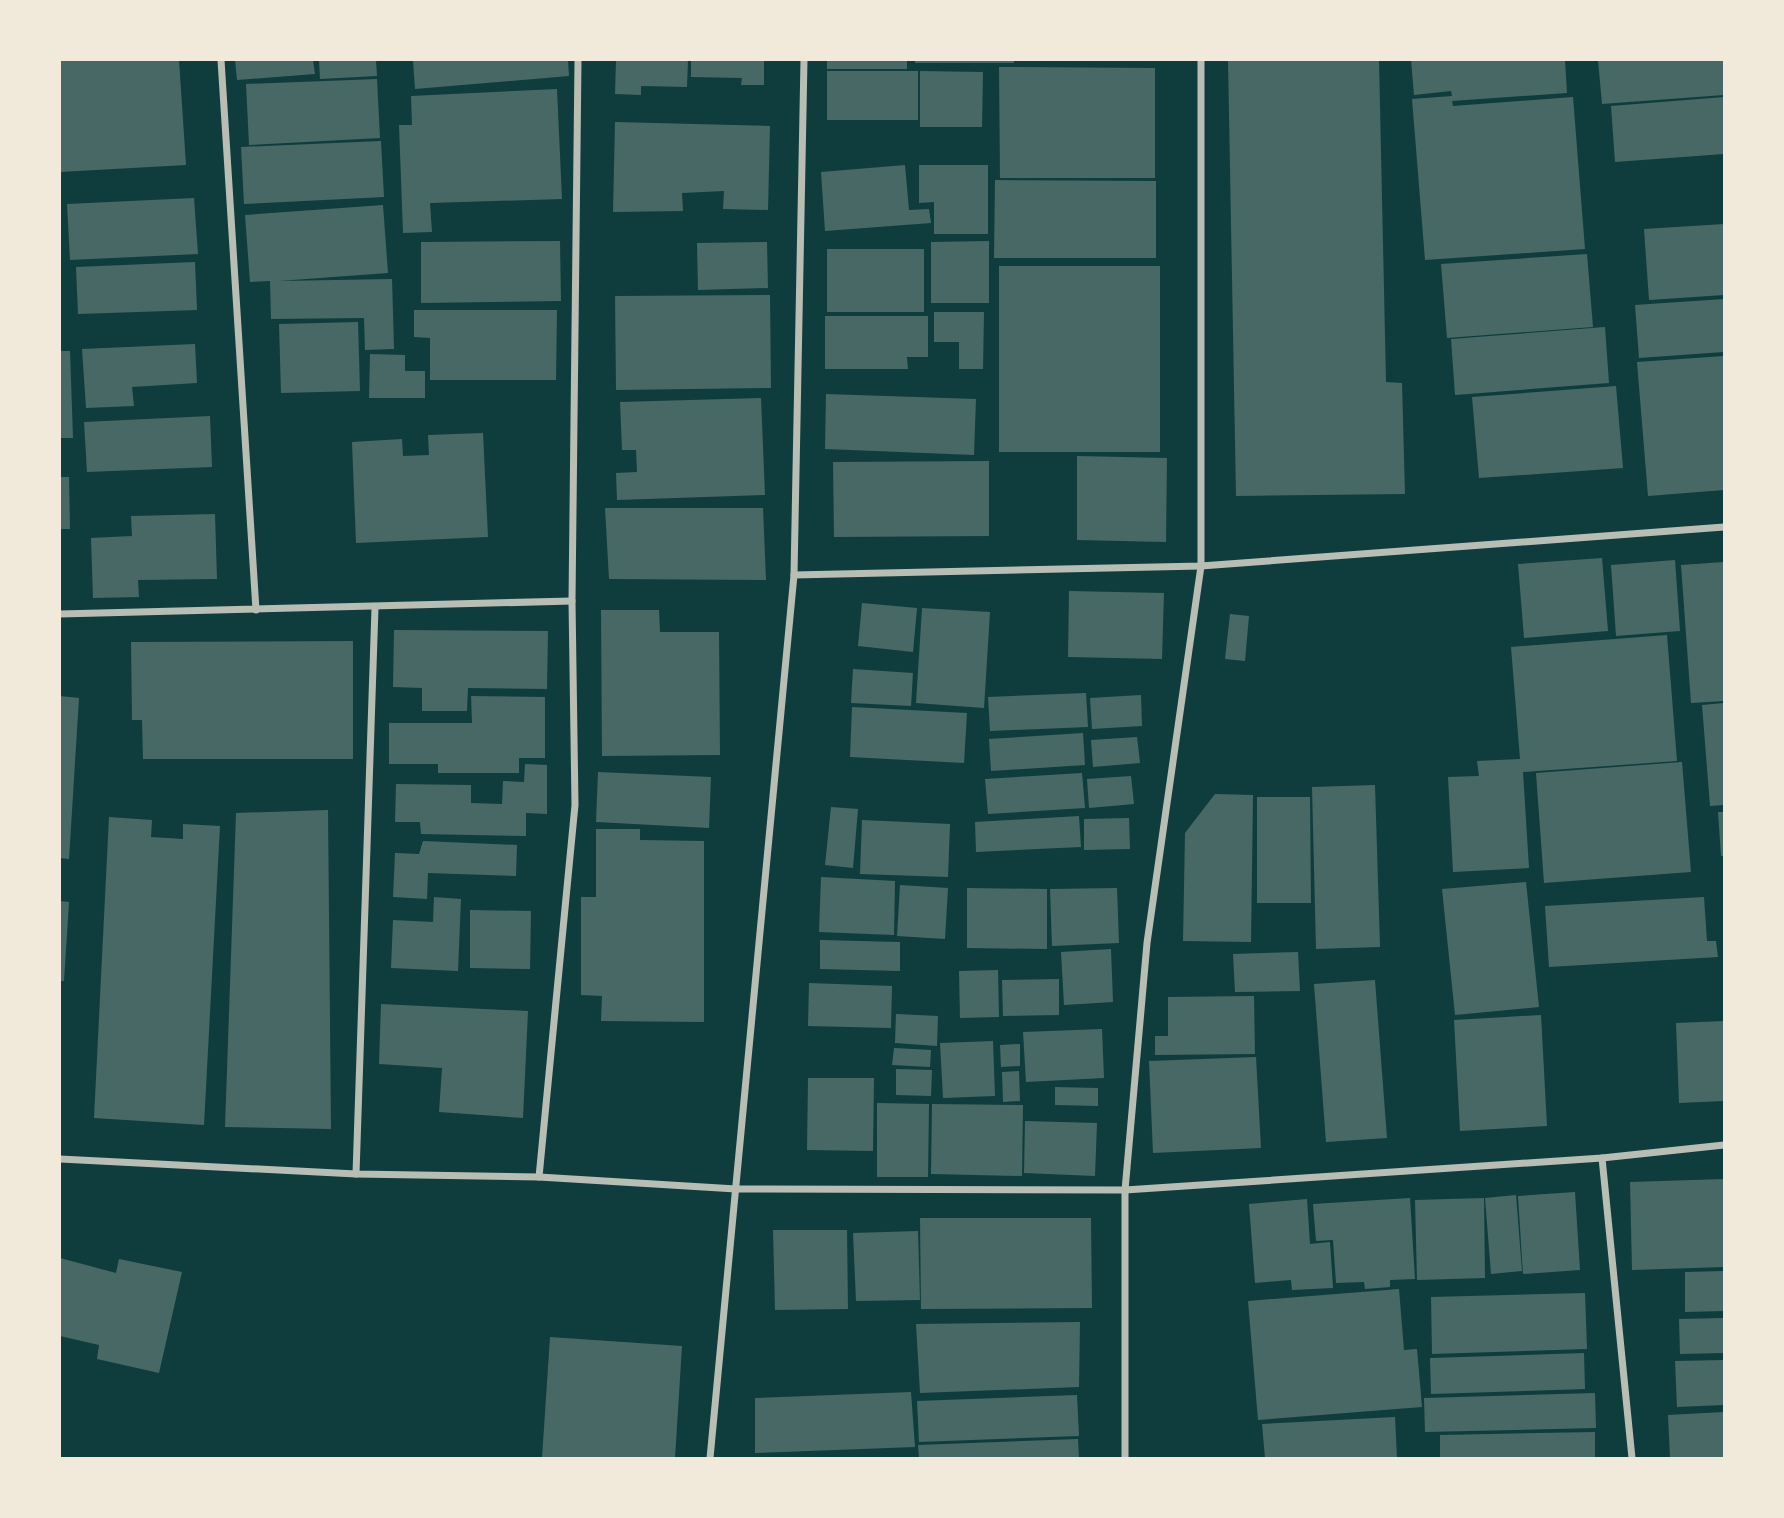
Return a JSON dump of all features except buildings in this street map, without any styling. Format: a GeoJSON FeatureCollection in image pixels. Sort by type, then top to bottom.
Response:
{"type":"FeatureCollection","features":[{"type":"Feature","properties":{"kind":"street"},"geometry":{"type":"LineString","coordinates":[[221,60],[256,610]]}},
{"type":"Feature","properties":{"kind":"street"},"geometry":{"type":"LineString","coordinates":[[539,1177],[575,805],[572,601],[578,60]]}},
{"type":"Feature","properties":{"kind":"street"},"geometry":{"type":"LineString","coordinates":[[710,1458],[794,575],[804,60]]}},
{"type":"Feature","properties":{"kind":"street"},"geometry":{"type":"LineString","coordinates":[[1125,1458],[1125,1190],[1147,943],[1201,566],[1201,60]]}},
{"type":"Feature","properties":{"kind":"street"},"geometry":{"type":"LineString","coordinates":[[794,575],[1201,566],[1724,527]]}},
{"type":"Feature","properties":{"kind":"street"},"geometry":{"type":"LineString","coordinates":[[60,614],[572,601]]}},
{"type":"Feature","properties":{"kind":"street"},"geometry":{"type":"LineString","coordinates":[[356,1174],[374,608]]}},
{"type":"Feature","properties":{"kind":"street"},"geometry":{"type":"LineString","coordinates":[[60,1159],[356,1174],[539,1177],[736,1189],[1125,1190],[1602,1158],[1724,1145]]}},
{"type":"Feature","properties":{"kind":"street"},"geometry":{"type":"LineString","coordinates":[[1602,1158],[1632,1458]]}}]}
